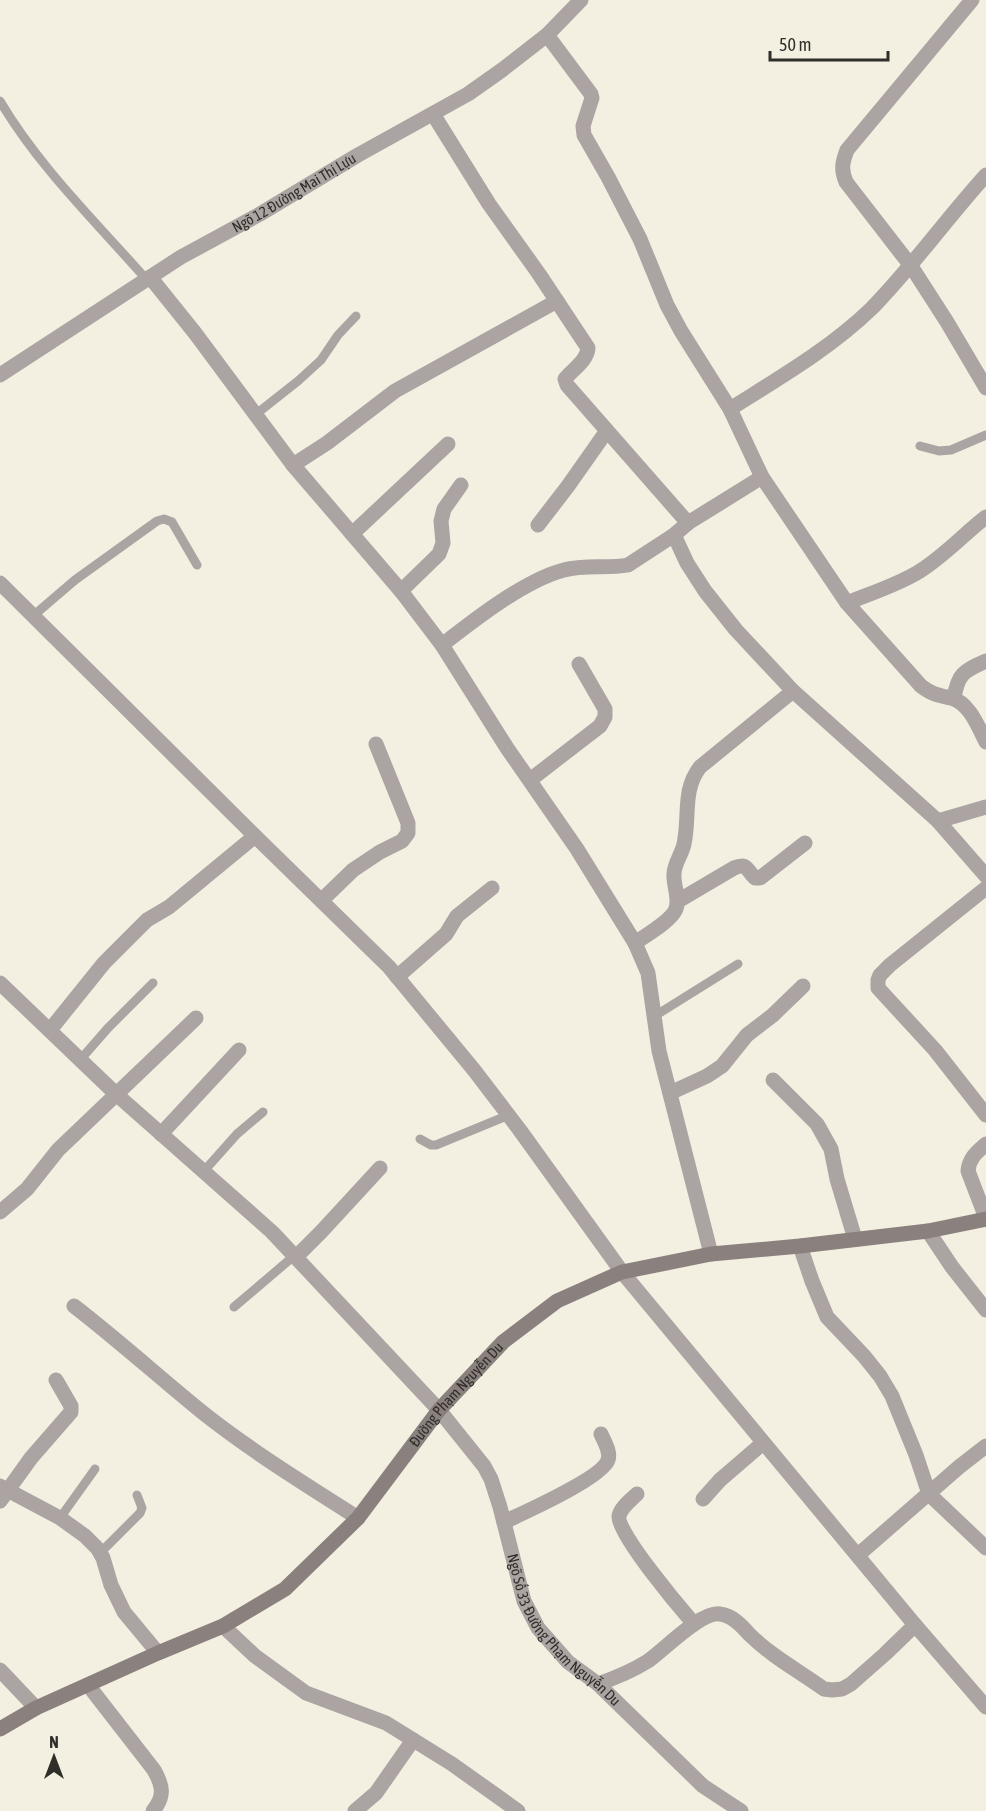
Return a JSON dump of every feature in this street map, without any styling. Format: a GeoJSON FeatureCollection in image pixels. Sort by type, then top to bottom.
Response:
{"type":"FeatureCollection","features":[{"type":"Feature","properties":{"kind":"main road","name":"Đường Phạm Nguyễn Du"},"geometry":{"type":"LineString","coordinates":[[0,1729],[36,1708],[223,1626],[285,1589],[358,1518],[439,1410],[503,1342],[557,1302],[622,1272],[711,1254],[800,1246],[927,1230],[986,1218]]}},
{"type":"Feature","properties":{"kind":"street","name":"Ngõ 12 Đường Mai Thị Lựu"},"geometry":{"type":"LineString","coordinates":[[0,375],[181,257],[468,94],[547,35],[581,0]]}},
{"type":"Feature","properties":{"kind":"street"},"geometry":{"type":"LineString","coordinates":[[972,0],[848,150],[842,164],[842,172],[846,182],[910,266],[947,322],[980,366],[986,388]]}},
{"type":"Feature","properties":{"kind":"street"},"geometry":{"type":"LineString","coordinates":[[547,35],[591,94],[592,99],[583,126],[584,135],[640,239],[667,305],[730,409],[762,477],[847,603],[921,686],[935,696],[954,698],[969,711],[986,742]]}},
{"type":"Feature","properties":{"kind":"street"},"geometry":{"type":"LineString","coordinates":[[433,114],[489,204],[588,348],[585,358],[567,376],[565,382],[606,432],[688,523]]}},
{"type":"Feature","properties":{"kind":"street"},"geometry":{"type":"LineString","coordinates":[[730,409],[812,356],[871,309],[986,175]]}},
{"type":"Feature","properties":{"kind":"street"},"geometry":{"type":"LineString","coordinates":[[148,278],[195,333],[293,465],[401,591],[442,645],[577,849],[635,943],[648,973],[659,1051],[711,1254]]}},
{"type":"Feature","properties":{"kind":"street"},"geometry":{"type":"LineString","coordinates":[[293,465],[395,391],[557,301]]}},
{"type":"Feature","properties":{"kind":"street"},"geometry":{"type":"LineString","coordinates":[[538,525],[606,432]]}},
{"type":"Feature","properties":{"kind":"street"},"geometry":{"type":"LineString","coordinates":[[352,534],[448,444]]}},
{"type":"Feature","properties":{"kind":"street"},"geometry":{"type":"LineString","coordinates":[[442,645],[479,617],[537,581],[563,570],[628,565],[674,535],[688,523],[762,477]]}},
{"type":"Feature","properties":{"kind":"street"},"geometry":{"type":"LineString","coordinates":[[401,591],[439,554],[443,543],[441,521],[444,509],[461,485]]}},
{"type":"Feature","properties":{"kind":"street"},"geometry":{"type":"LineString","coordinates":[[847,603],[919,572],[986,517]]}},
{"type":"Feature","properties":{"kind":"street"},"geometry":{"type":"LineString","coordinates":[[674,535],[687,563],[705,591],[736,630],[793,691],[938,821],[986,876]]}},
{"type":"Feature","properties":{"kind":"street"},"geometry":{"type":"LineString","coordinates":[[0,583],[322,900],[397,977],[509,1115],[622,1272],[915,1625],[986,1707]]}},
{"type":"Feature","properties":{"kind":"street"},"geometry":{"type":"LineString","coordinates":[[954,698],[956,683],[960,676],[986,661]]}},
{"type":"Feature","properties":{"kind":"street"},"geometry":{"type":"LineString","coordinates":[[530,780],[600,726],[606,717],[606,709],[579,664]]}},
{"type":"Feature","properties":{"kind":"street"},"geometry":{"type":"LineString","coordinates":[[635,943],[676,910],[678,901],[674,872],[682,855],[685,840],[693,777],[700,767],[793,691]]}},
{"type":"Feature","properties":{"kind":"street"},"geometry":{"type":"LineString","coordinates":[[322,900],[352,870],[402,841],[408,833],[408,823],[376,744]]}},
{"type":"Feature","properties":{"kind":"street"},"geometry":{"type":"LineString","coordinates":[[938,821],[986,807]]}},
{"type":"Feature","properties":{"kind":"street"},"geometry":{"type":"LineString","coordinates":[[50,1030],[104,963],[147,920],[169,907],[255,836]]}},
{"type":"Feature","properties":{"kind":"street"},"geometry":{"type":"LineString","coordinates":[[678,901],[741,865],[746,867],[755,878],[760,878],[805,843]]}},
{"type":"Feature","properties":{"kind":"street"},"geometry":{"type":"LineString","coordinates":[[397,977],[446,934],[457,916],[492,888]]}},
{"type":"Feature","properties":{"kind":"street"},"geometry":{"type":"LineString","coordinates":[[986,888],[898,958],[880,975],[877,984],[935,1050],[986,1115]]}},
{"type":"Feature","properties":{"kind":"street"},"geometry":{"type":"LineString","coordinates":[[670,1093],[707,1076],[722,1066],[747,1035],[773,1015],[803,986]]}},
{"type":"Feature","properties":{"kind":"street","name":"Ngõ Số 33 Đường Phạm Nguyễn Du"},"geometry":{"type":"LineString","coordinates":[[3,991],[50,1030],[116,1094],[272,1232],[439,1410],[484,1466],[491,1479],[524,1601],[538,1628],[568,1662],[598,1684],[703,1786],[741,1811]]}},
{"type":"Feature","properties":{"kind":"street"},"geometry":{"type":"LineString","coordinates":[[0,1212],[27,1189],[58,1150],[196,1018]]}},
{"type":"Feature","properties":{"kind":"street"},"geometry":{"type":"LineString","coordinates":[[161,1134],[239,1050]]}},
{"type":"Feature","properties":{"kind":"street"},"geometry":{"type":"LineString","coordinates":[[773,1080],[817,1124],[831,1149],[837,1179],[855,1239]]}},
{"type":"Feature","properties":{"kind":"street"},"geometry":{"type":"LineString","coordinates":[[986,1144],[968,1164],[968,1171],[986,1218]]}},
{"type":"Feature","properties":{"kind":"street"},"geometry":{"type":"LineString","coordinates":[[295,1256],[321,1232],[381,1168]]}},
{"type":"Feature","properties":{"kind":"street"},"geometry":{"type":"LineString","coordinates":[[927,1230],[952,1267],[986,1310]]}},
{"type":"Feature","properties":{"kind":"street"},"geometry":{"type":"LineString","coordinates":[[800,1246],[827,1317],[864,1356],[892,1396],[929,1494],[986,1548]]}},
{"type":"Feature","properties":{"kind":"street"},"geometry":{"type":"LineString","coordinates":[[74,1306],[124,1345],[203,1413],[292,1476],[358,1518]]}},
{"type":"Feature","properties":{"kind":"street"},"geometry":{"type":"LineString","coordinates":[[56,1380],[71,1407],[71,1412],[3,1493],[60,1518],[85,1536],[98,1549],[124,1612],[158,1653]]}},
{"type":"Feature","properties":{"kind":"street"},"geometry":{"type":"LineString","coordinates":[[504,1522],[552,1500],[600,1470],[608,1462],[609,1455],[601,1434]]}},
{"type":"Feature","properties":{"kind":"street"},"geometry":{"type":"LineString","coordinates":[[702,1499],[720,1480],[763,1443]]}},
{"type":"Feature","properties":{"kind":"street"},"geometry":{"type":"LineString","coordinates":[[858,1556],[986,1446]]}},
{"type":"Feature","properties":{"kind":"street"},"geometry":{"type":"LineString","coordinates":[[637,1494],[623,1508],[619,1515],[620,1522],[645,1562],[694,1624]]}},
{"type":"Feature","properties":{"kind":"street"},"geometry":{"type":"LineString","coordinates":[[598,1684],[649,1660],[694,1624],[714,1614],[727,1616],[759,1644],[824,1689],[842,1689],[851,1684],[915,1625]]}},
{"type":"Feature","properties":{"kind":"street"},"geometry":{"type":"LineString","coordinates":[[223,1626],[255,1656],[306,1693],[386,1723],[452,1764],[508,1808]]}},
{"type":"Feature","properties":{"kind":"street"},"geometry":{"type":"LineString","coordinates":[[0,1670],[36,1708]]}},
{"type":"Feature","properties":{"kind":"street"},"geometry":{"type":"LineString","coordinates":[[88,1685],[154,1770],[161,1783],[159,1802],[153,1811]]}},
{"type":"Feature","properties":{"kind":"street"},"geometry":{"type":"LineString","coordinates":[[355,1811],[376,1793],[413,1740]]}},
{"type":"Feature","properties":{"kind":"lane"},"geometry":{"type":"LineString","coordinates":[[0,101],[38,157],[148,278]]}},
{"type":"Feature","properties":{"kind":"lane"},"geometry":{"type":"LineString","coordinates":[[255,415],[321,360],[338,335],[356,316]]}},
{"type":"Feature","properties":{"kind":"lane"},"geometry":{"type":"LineString","coordinates":[[920,446],[939,451],[951,450],[986,435]]}},
{"type":"Feature","properties":{"kind":"lane"},"geometry":{"type":"LineString","coordinates":[[33,616],[75,580],[157,521],[168,519],[172,522],[197,565]]}},
{"type":"Feature","properties":{"kind":"lane"},"geometry":{"type":"LineString","coordinates":[[653,1017],[738,964]]}},
{"type":"Feature","properties":{"kind":"lane"},"geometry":{"type":"LineString","coordinates":[[80,1060],[153,983]]}},
{"type":"Feature","properties":{"kind":"lane"},"geometry":{"type":"LineString","coordinates":[[204,1171],[237,1134],[263,1112]]}},
{"type":"Feature","properties":{"kind":"lane"},"geometry":{"type":"LineString","coordinates":[[420,1139],[436,1145],[509,1115]]}},
{"type":"Feature","properties":{"kind":"lane"},"geometry":{"type":"LineString","coordinates":[[234,1307],[295,1256]]}},
{"type":"Feature","properties":{"kind":"lane"},"geometry":{"type":"LineString","coordinates":[[60,1518],[95,1469]]}},
{"type":"Feature","properties":{"kind":"lane"},"geometry":{"type":"LineString","coordinates":[[100,1553],[140,1513],[142,1508],[136,1495]]}}]}
